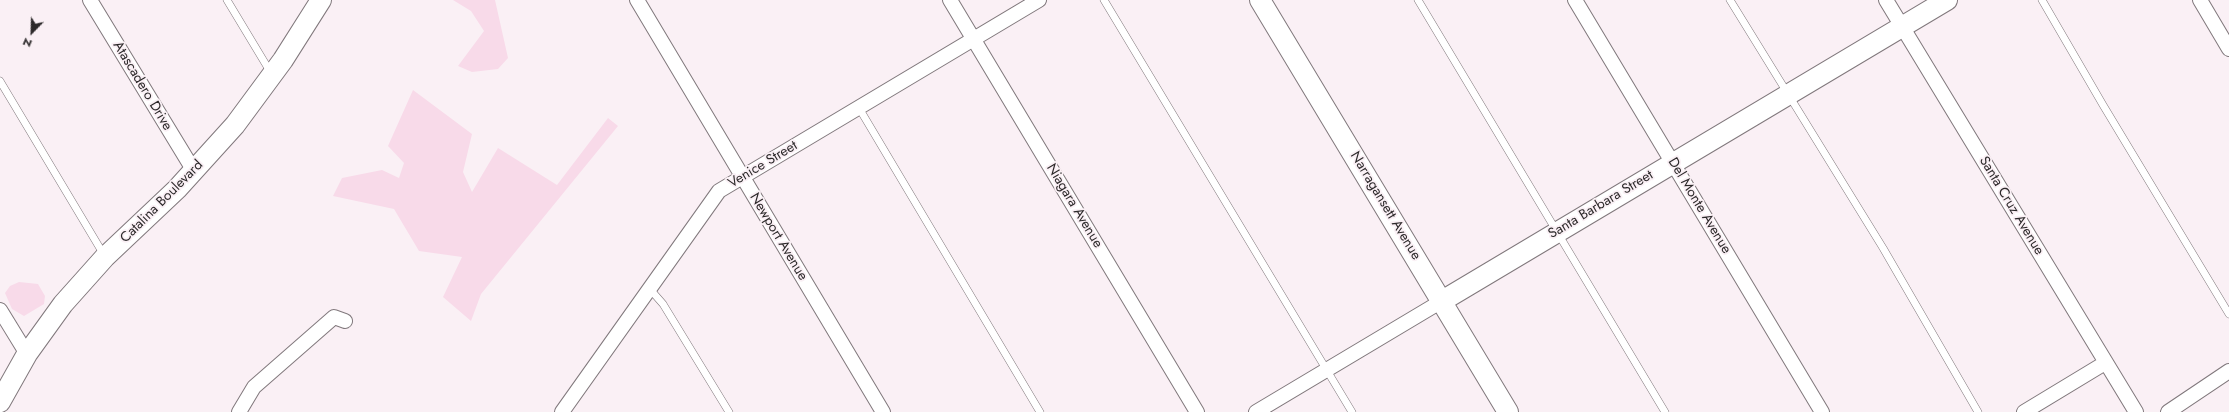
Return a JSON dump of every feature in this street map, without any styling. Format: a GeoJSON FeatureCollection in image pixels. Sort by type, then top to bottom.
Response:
{"type":"FeatureCollection","features":[{"type":"Feature","properties":{"kind":"street","name":"Atascadero Drive"},"geometry":{"type":"LineString","coordinates":[[90,0],[194,171]]}},
{"type":"Feature","properties":{"kind":"street","name":"Catalina Boulevard"},"geometry":{"type":"LineString","coordinates":[[0,402],[27,354],[63,304],[105,257],[161,206],[234,125],[272,75],[321,0]]}},
{"type":"Feature","properties":{"kind":"street","name":"Newport Avenue"},"geometry":{"type":"LineString","coordinates":[[637,0],[883,412]]}},
{"type":"Feature","properties":{"kind":"street","name":"Niagara Avenue"},"geometry":{"type":"LineString","coordinates":[[950,0],[1197,412]]}},
{"type":"Feature","properties":{"kind":"street","name":"Venice Street"},"geometry":{"type":"LineString","coordinates":[[566,410],[648,288],[719,191],[1039,0]]}},
{"type":"Feature","properties":{"kind":"street","name":"Narragansett Avenue"},"geometry":{"type":"LineString","coordinates":[[1260,0],[1508,412]]}},
{"type":"Feature","properties":{"kind":"street","name":"Del Monte Avenue"},"geometry":{"type":"LineString","coordinates":[[1576,0],[1822,412]]}},
{"type":"Feature","properties":{"kind":"street","name":"Santa Cruz Avenue"},"geometry":{"type":"LineString","coordinates":[[1886,0],[2136,412]]}},
{"type":"Feature","properties":{"kind":"street","name":"Santa Barbara Street"},"geometry":{"type":"LineString","coordinates":[[1256,412],[1947,0]]}},
{"type":"Feature","properties":{"kind":"street"},"geometry":{"type":"LineString","coordinates":[[2200,0],[2229,49]]}},
{"type":"Feature","properties":{"kind":"street"},"geometry":{"type":"LineString","coordinates":[[0,310],[27,354]]}},
{"type":"Feature","properties":{"kind":"street"},"geometry":{"type":"LineString","coordinates":[[239,412],[254,387],[334,317],[345,321]]}},
{"type":"Feature","properties":{"kind":"street"},"geometry":{"type":"LineString","coordinates":[[2024,412],[2105,363]]}},
{"type":"Feature","properties":{"kind":"street"},"geometry":{"type":"LineString","coordinates":[[2168,412],[2229,371]]}},
{"type":"Feature","properties":{"kind":"lane"},"geometry":{"type":"LineString","coordinates":[[227,0],[272,75]]}},
{"type":"Feature","properties":{"kind":"lane"},"geometry":{"type":"LineString","coordinates":[[1104,0],[1352,412]]}},
{"type":"Feature","properties":{"kind":"lane"},"geometry":{"type":"LineString","coordinates":[[1418,0],[1558,231],[1665,412]]}},
{"type":"Feature","properties":{"kind":"lane"},"geometry":{"type":"LineString","coordinates":[[1730,0],[1787,96],[1883,248],[1978,412]]}},
{"type":"Feature","properties":{"kind":"lane"},"geometry":{"type":"LineString","coordinates":[[2042,0],[2103,105],[2229,314]]}},
{"type":"Feature","properties":{"kind":"lane"},"geometry":{"type":"LineString","coordinates":[[0,81],[105,257]]}},
{"type":"Feature","properties":{"kind":"lane"},"geometry":{"type":"LineString","coordinates":[[859,108],[1040,412]]}},
{"type":"Feature","properties":{"kind":"lane"},"geometry":{"type":"LineString","coordinates":[[648,288],[663,304],[728,412]]}},
{"type":"Feature","properties":{"kind":"shaded area"},"geometry":{"type":"Polygon","coordinates":[[[453,0],[495,0],[508,58],[498,69],[472,72],[458,66],[484,31],[471,11],[453,0]]]}},
{"type":"Feature","properties":{"kind":"shaded area"},"geometry":{"type":"Polygon","coordinates":[[[413,90],[472,134],[463,172],[472,192],[498,148],[557,185],[608,118],[618,126],[481,294],[471,321],[443,297],[462,257],[419,251],[394,209],[333,196],[342,178],[382,170],[399,178],[404,163],[388,146],[413,90]]]}},
{"type":"Feature","properties":{"kind":"shaded area"},"geometry":{"type":"Polygon","coordinates":[[[19,282],[38,284],[45,296],[44,304],[24,316],[12,309],[5,293],[10,286],[19,282]]]}}]}
